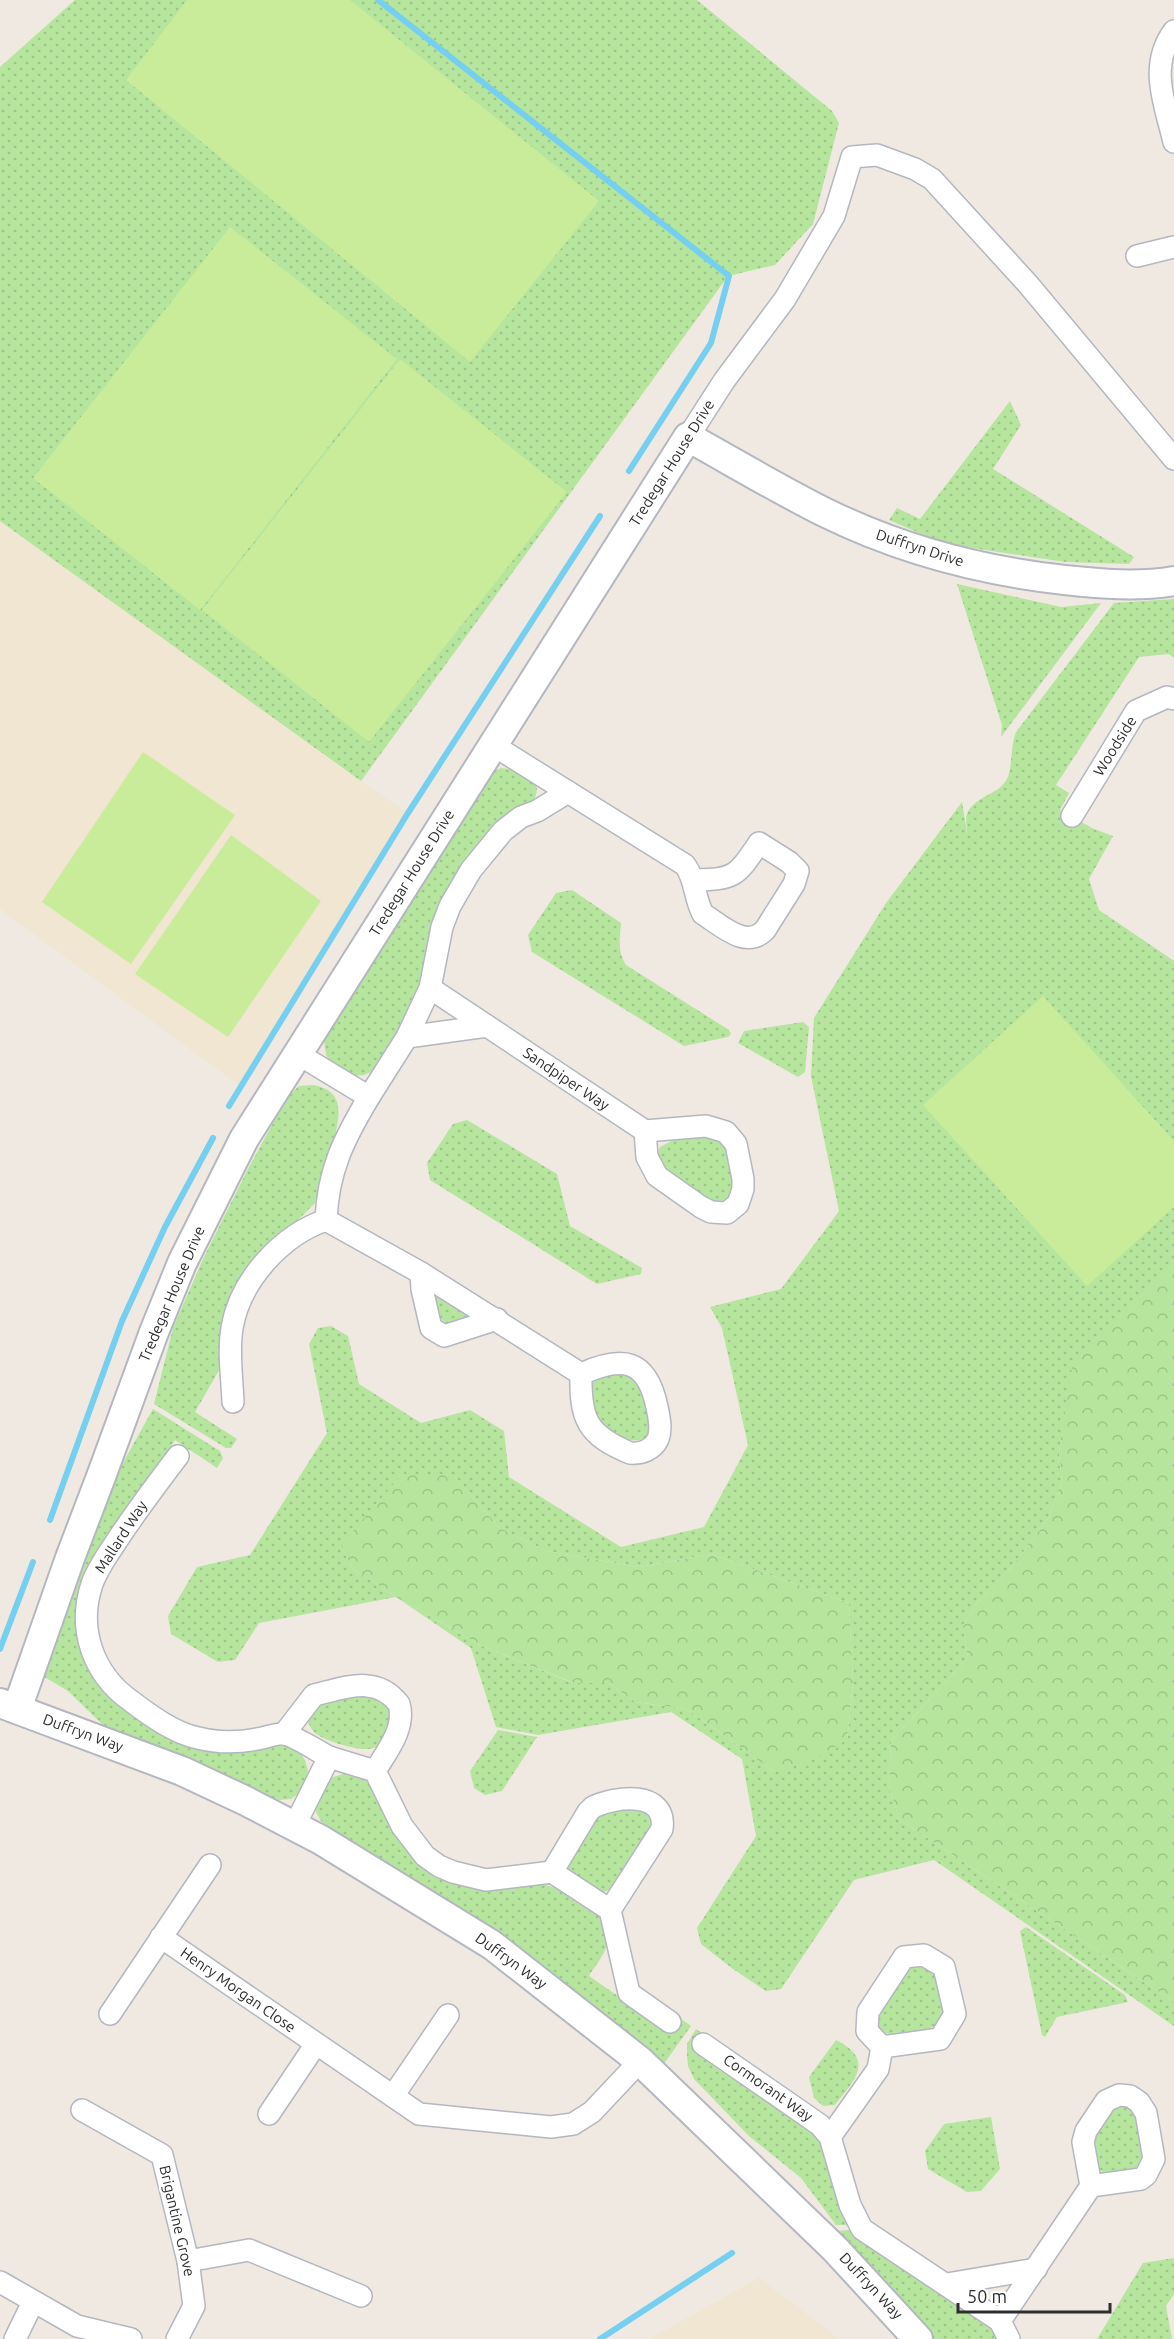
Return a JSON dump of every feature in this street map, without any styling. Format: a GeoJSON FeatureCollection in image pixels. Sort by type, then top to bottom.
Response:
{"type":"FeatureCollection","features":[{"type":"Feature","properties":{"kind":"street"},"geometry":{"type":"LineString","coordinates":[[1174,31],[1160,57],[1159,77],[1174,142]]}},
{"type":"Feature","properties":{"kind":"street","name":"Tredegar House Drive"},"geometry":{"type":"LineString","coordinates":[[8,1706],[70,1558],[182,1263],[244,1139],[724,381],[785,298],[834,216],[852,157],[877,155],[915,169],[932,179],[1027,283],[1174,459]]}},
{"type":"Feature","properties":{"kind":"street"},"geometry":{"type":"LineString","coordinates":[[1137,256],[1174,247]]}},
{"type":"Feature","properties":{"kind":"street","name":"Duffryn Drive"},"geometry":{"type":"LineString","coordinates":[[688,438],[826,513],[932,554],[1031,576],[1112,585],[1174,581]]}},
{"type":"Feature","properties":{"kind":"street","name":"Woodside"},"geometry":{"type":"LineString","coordinates":[[1072,816],[1136,711],[1167,697],[1174,699]]}},
{"type":"Feature","properties":{"kind":"street"},"geometry":{"type":"LineString","coordinates":[[493,746],[685,865],[694,880],[699,908],[703,914],[741,938],[760,936],[794,884],[798,871],[789,862],[759,843],[739,871],[724,879],[694,880]]}},
{"type":"Feature","properties":{"kind":"street"},"geometry":{"type":"LineString","coordinates":[[326,1220],[328,1186],[337,1156],[347,1133],[407,1036],[430,988],[442,927],[450,906],[471,870],[488,846],[503,831],[521,817],[537,811],[568,792]]}},
{"type":"Feature","properties":{"kind":"street","name":"Sandpiper Way"},"geometry":{"type":"LineString","coordinates":[[430,988],[645,1131]]}},
{"type":"Feature","properties":{"kind":"street"},"geometry":{"type":"LineString","coordinates":[[407,1036],[487,1026]]}},
{"type":"Feature","properties":{"kind":"street"},"geometry":{"type":"LineString","coordinates":[[298,1054],[369,1097]]}},
{"type":"Feature","properties":{"kind":"street"},"geometry":{"type":"LineString","coordinates":[[706,1126],[726,1132],[736,1144],[741,1164],[743,1189],[738,1204],[727,1213],[711,1212],[657,1176],[647,1157],[645,1131],[706,1126]]}},
{"type":"Feature","properties":{"kind":"street"},"geometry":{"type":"LineString","coordinates":[[233,1402],[230,1341],[237,1309],[273,1252],[288,1238],[307,1226],[326,1220],[421,1273],[581,1374]]}},
{"type":"Feature","properties":{"kind":"street"},"geometry":{"type":"LineString","coordinates":[[421,1273],[422,1289],[431,1329],[444,1336],[497,1319]]}},
{"type":"Feature","properties":{"kind":"street"},"geometry":{"type":"LineString","coordinates":[[617,1364],[627,1364],[644,1372],[651,1383],[660,1423],[658,1439],[652,1447],[638,1453],[630,1452],[591,1429],[585,1416],[581,1394],[581,1374],[593,1368],[617,1364]]}},
{"type":"Feature","properties":{"kind":"street","name":"Mallard Way"},"geometry":{"type":"LineString","coordinates":[[178,1456],[139,1507],[92,1583],[86,1616],[87,1634],[92,1652],[107,1678],[127,1698],[167,1726],[195,1738],[237,1742],[284,1734]]}},
{"type":"Feature","properties":{"kind":"street"},"geometry":{"type":"LineString","coordinates":[[375,1771],[400,1727],[402,1718],[399,1704],[378,1688],[362,1684],[314,1695],[284,1734],[329,1757],[375,1771],[402,1826],[414,1844],[439,1866],[486,1880],[552,1872],[610,1910],[629,1993],[670,2022]]}},
{"type":"Feature","properties":{"kind":"street","name":"Duffryn Way"},"geometry":{"type":"LineString","coordinates":[[8,1706],[182,1771],[295,1825],[492,1945],[640,2061],[835,2249],[918,2339]]}},
{"type":"Feature","properties":{"kind":"street"},"geometry":{"type":"LineString","coordinates":[[295,1825],[329,1757]]}},
{"type":"Feature","properties":{"kind":"street"},"geometry":{"type":"LineString","coordinates":[[552,1872],[593,1807],[634,1799],[659,1807],[662,1829],[610,1910]]}},
{"type":"Feature","properties":{"kind":"street"},"geometry":{"type":"LineString","coordinates":[[110,2013],[210,1865]]}},
{"type":"Feature","properties":{"kind":"street","name":"Henry Morgan Close"},"geometry":{"type":"LineString","coordinates":[[161,1937],[419,2114],[550,2127],[573,2124],[592,2112],[640,2061]]}},
{"type":"Feature","properties":{"kind":"street"},"geometry":{"type":"LineString","coordinates":[[924,1955],[944,1967],[955,2014],[940,2039],[882,2047],[867,2031],[867,2012],[904,1957],[924,1955]]}},
{"type":"Feature","properties":{"kind":"street"},"geometry":{"type":"LineString","coordinates":[[393,2096],[448,2016]]}},
{"type":"Feature","properties":{"kind":"street"},"geometry":{"type":"LineString","coordinates":[[269,2114],[316,2044]]}},
{"type":"Feature","properties":{"kind":"street","name":"Cormorant Way"},"geometry":{"type":"LineString","coordinates":[[703,2044],[820,2125],[830,2137]]}},
{"type":"Feature","properties":{"kind":"street"},"geometry":{"type":"LineString","coordinates":[[882,2047],[878,2069],[830,2137],[850,2205],[862,2229],[946,2284],[1004,2330],[1036,2269],[1091,2186],[1083,2142],[1086,2131],[1106,2101],[1119,2095],[1130,2096],[1139,2102],[1146,2113],[1154,2153],[1152,2166],[1141,2179],[1091,2186]]}},
{"type":"Feature","properties":{"kind":"street","name":"Brigantine Grove"},"geometry":{"type":"LineString","coordinates":[[82,2110],[162,2155],[188,2261],[194,2306],[177,2339]]}},
{"type":"Feature","properties":{"kind":"street"},"geometry":{"type":"LineString","coordinates":[[188,2261],[249,2250],[361,2296]]}},
{"type":"Feature","properties":{"kind":"street"},"geometry":{"type":"LineString","coordinates":[[946,2284],[1036,2269]]}},
{"type":"Feature","properties":{"kind":"street"},"geometry":{"type":"LineString","coordinates":[[0,2282],[77,2326],[130,2339]]}},
{"type":"Feature","properties":{"kind":"street"},"geometry":{"type":"LineString","coordinates":[[15,2339],[33,2302]]}},
{"type":"Feature","properties":{"kind":"shaded area"},"geometry":{"type":"Polygon","coordinates":[[[75,0],[717,292],[361,781],[408,813],[240,1086],[0,909],[0,67],[75,0]]]}},
{"type":"Feature","properties":{"kind":"shaded area"},"geometry":{"type":"Polygon","coordinates":[[[759,2278],[831,2332],[837,2339],[649,2339],[759,2278]]]}},
{"type":"Feature","properties":{"kind":"green space"},"geometry":{"type":"Polygon","coordinates":[[[75,0],[697,0],[832,111],[839,123],[813,224],[775,265],[728,276],[361,781],[0,521],[0,67],[75,0]]]}},
{"type":"Feature","properties":{"kind":"green space"},"geometry":{"type":"Polygon","coordinates":[[[187,0],[350,0],[599,201],[470,362],[126,80],[187,0]]]}},
{"type":"Feature","properties":{"kind":"green space"},"geometry":{"type":"Polygon","coordinates":[[[230,227],[397,359],[200,610],[33,478],[230,227]]]}},
{"type":"Feature","properties":{"kind":"green space"},"geometry":{"type":"Polygon","coordinates":[[[400,359],[567,492],[369,742],[202,610],[400,359]]]}},
{"type":"Feature","properties":{"kind":"green space"},"geometry":{"type":"Polygon","coordinates":[[[1010,401],[1021,425],[993,469],[1134,557],[1129,564],[1065,562],[972,548],[933,539],[889,520],[897,508],[920,519],[1010,401]]]}},
{"type":"Feature","properties":{"kind":"green space"},"geometry":{"type":"Polygon","coordinates":[[[957,584],[1061,607],[1101,603],[1001,737],[1002,725],[957,584]]]}},
{"type":"Feature","properties":{"kind":"green space"},"geometry":{"type":"Polygon","coordinates":[[[1174,599],[1174,657],[1168,654],[1139,657],[1056,785],[1069,793],[1060,810],[1094,829],[1113,836],[1089,879],[1099,910],[1174,961],[1174,1264],[1074,1361],[1059,1451],[1062,1482],[1048,1519],[1012,1567],[976,1604],[963,1625],[968,1658],[891,1741],[889,1786],[899,1819],[1174,2002],[1174,2026],[934,1860],[854,1880],[781,1989],[766,1991],[701,1944],[697,1928],[756,1836],[742,1759],[671,1712],[538,1735],[496,1727],[471,1648],[396,1597],[259,1623],[235,1660],[218,1662],[171,1634],[168,1616],[197,1567],[250,1555],[327,1433],[309,1344],[318,1328],[331,1326],[348,1336],[359,1384],[421,1423],[470,1410],[504,1431],[509,1477],[621,1547],[704,1527],[748,1445],[722,1328],[710,1307],[781,1289],[839,1211],[811,1076],[814,1018],[886,903],[962,802],[967,833],[966,816],[970,808],[998,789],[1007,779],[1016,732],[1114,603],[1174,599]],[[453,1475],[341,1545],[352,1568],[396,1597],[482,1646],[573,1683],[609,1683],[635,1702],[687,1709],[773,1771],[847,1740],[853,1683],[849,1603],[711,1554],[639,1567],[546,1551],[500,1528],[453,1475]]]}},
{"type":"Feature","properties":{"kind":"green space"},"geometry":{"type":"Polygon","coordinates":[[[143,752],[235,815],[131,964],[42,902],[143,752]]]}},
{"type":"Feature","properties":{"kind":"green space"},"geometry":{"type":"Polygon","coordinates":[[[501,768],[517,771],[531,778],[537,789],[536,796],[531,804],[485,837],[469,856],[443,901],[420,994],[387,1059],[373,1071],[364,1075],[352,1076],[331,1063],[326,1055],[323,1035],[489,773],[501,768]]]}},
{"type":"Feature","properties":{"kind":"green space"},"geometry":{"type":"Polygon","coordinates":[[[231,835],[321,901],[228,1037],[135,974],[231,835]]]}},
{"type":"Feature","properties":{"kind":"green space"},"geometry":{"type":"Polygon","coordinates":[[[572,890],[621,923],[620,949],[626,965],[729,1030],[731,1034],[728,1037],[684,1046],[532,952],[528,935],[556,893],[572,890]]]}},
{"type":"Feature","properties":{"kind":"green space"},"geometry":{"type":"Polygon","coordinates":[[[1043,996],[1174,1141],[1174,1207],[1087,1286],[923,1105],[1043,996]]]}},
{"type":"Feature","properties":{"kind":"green space"},"geometry":{"type":"Polygon","coordinates":[[[803,1022],[809,1027],[805,1072],[798,1077],[738,1043],[744,1031],[803,1022]]]}},
{"type":"Feature","properties":{"kind":"green space"},"geometry":{"type":"Polygon","coordinates":[[[313,1085],[329,1091],[337,1101],[336,1131],[339,1133],[314,1204],[289,1229],[222,1359],[218,1372],[195,1412],[237,1439],[231,1448],[226,1448],[154,1404],[173,1328],[203,1259],[288,1096],[299,1086],[313,1085]]]}},
{"type":"Feature","properties":{"kind":"green space"},"geometry":{"type":"Polygon","coordinates":[[[467,1120],[557,1174],[570,1226],[642,1268],[641,1274],[597,1284],[430,1180],[427,1163],[453,1124],[467,1120]]]}},
{"type":"Feature","properties":{"kind":"green space"},"geometry":{"type":"Polygon","coordinates":[[[679,1137],[716,1137],[730,1152],[733,1172],[731,1195],[723,1201],[709,1202],[661,1169],[658,1154],[660,1147],[679,1137]]]}},
{"type":"Feature","properties":{"kind":"green space"},"geometry":{"type":"Polygon","coordinates":[[[1174,1264],[1174,2002],[899,1819],[889,1786],[891,1741],[968,1658],[963,1625],[976,1604],[1012,1567],[1048,1519],[1062,1482],[1059,1451],[1073,1361],[1174,1264]]]}},
{"type":"Feature","properties":{"kind":"green space"},"geometry":{"type":"Polygon","coordinates":[[[440,1294],[471,1317],[450,1325],[443,1321],[434,1299],[440,1294]]]}},
{"type":"Feature","properties":{"kind":"green space"},"geometry":{"type":"Polygon","coordinates":[[[620,1373],[630,1376],[643,1388],[649,1407],[649,1436],[635,1441],[622,1437],[597,1420],[592,1404],[591,1388],[595,1377],[620,1373]]]}},
{"type":"Feature","properties":{"kind":"green space"},"geometry":{"type":"Polygon","coordinates":[[[153,1409],[220,1451],[223,1458],[217,1468],[175,1440],[91,1565],[79,1633],[171,1738],[192,1748],[221,1752],[286,1744],[298,1750],[305,1760],[308,1771],[305,1784],[291,1799],[279,1800],[264,1797],[175,1753],[103,1725],[68,1691],[41,1675],[107,1498],[125,1459],[153,1409]]]}},
{"type":"Feature","properties":{"kind":"green space"},"geometry":{"type":"Polygon","coordinates":[[[402,1474],[453,1475],[500,1528],[546,1551],[639,1567],[711,1554],[849,1603],[853,1683],[847,1740],[809,1762],[773,1771],[687,1709],[635,1702],[609,1683],[574,1683],[482,1646],[396,1597],[352,1568],[341,1545],[402,1474]]]}},
{"type":"Feature","properties":{"kind":"green space"},"geometry":{"type":"Polygon","coordinates":[[[374,1694],[393,1711],[387,1735],[378,1746],[366,1749],[339,1744],[323,1738],[311,1729],[307,1720],[321,1699],[374,1694]]]}},
{"type":"Feature","properties":{"kind":"green space"},"geometry":{"type":"Polygon","coordinates":[[[498,1730],[537,1737],[502,1791],[485,1795],[474,1788],[470,1771],[498,1730]]]}},
{"type":"Feature","properties":{"kind":"green space"},"geometry":{"type":"Polygon","coordinates":[[[346,1773],[364,1779],[373,1789],[410,1850],[428,1870],[438,1877],[461,1885],[473,1886],[543,1884],[567,1893],[590,1907],[605,1925],[608,1941],[589,1976],[670,2032],[680,2018],[691,2026],[661,2068],[500,1937],[435,1893],[336,1834],[321,1821],[316,1812],[316,1797],[327,1779],[346,1773]]]}},
{"type":"Feature","properties":{"kind":"green space"},"geometry":{"type":"Polygon","coordinates":[[[634,1806],[648,1812],[652,1826],[613,1888],[602,1893],[568,1870],[567,1864],[592,1821],[598,1816],[634,1806]]]}},
{"type":"Feature","properties":{"kind":"green space"},"geometry":{"type":"Polygon","coordinates":[[[1026,1927],[1125,1995],[1128,2002],[1057,2017],[1045,2037],[1042,2035],[1020,1931],[1026,1927]]]}},
{"type":"Feature","properties":{"kind":"green space"},"geometry":{"type":"Polygon","coordinates":[[[918,1962],[934,1973],[942,2002],[942,2014],[935,2025],[926,2030],[915,2034],[891,2035],[875,2025],[876,2009],[900,1973],[918,1962]]]}},
{"type":"Feature","properties":{"kind":"green space"},"geometry":{"type":"Polygon","coordinates":[[[696,2029],[703,2034],[696,2048],[815,2132],[823,2145],[856,2225],[836,2225],[801,2178],[749,2136],[694,2079],[688,2066],[687,2044],[696,2029]]]}},
{"type":"Feature","properties":{"kind":"green space"},"geometry":{"type":"Polygon","coordinates":[[[836,2040],[848,2047],[855,2055],[858,2070],[855,2078],[835,2105],[823,2106],[814,2098],[809,2077],[836,2040]]]}},
{"type":"Feature","properties":{"kind":"green space"},"geometry":{"type":"Polygon","coordinates":[[[1119,2106],[1131,2108],[1136,2112],[1145,2148],[1141,2168],[1105,2174],[1097,2163],[1092,2139],[1101,2122],[1119,2106]]]}},
{"type":"Feature","properties":{"kind":"green space"},"geometry":{"type":"Polygon","coordinates":[[[991,2117],[1000,2169],[981,2191],[967,2192],[928,2169],[925,2151],[944,2124],[991,2117]]]}},
{"type":"Feature","properties":{"kind":"green space"},"geometry":{"type":"Polygon","coordinates":[[[859,2229],[992,2327],[999,2339],[934,2339],[837,2231],[859,2229]]]}},
{"type":"Feature","properties":{"kind":"green space"},"geometry":{"type":"Polygon","coordinates":[[[1174,2258],[1174,2294],[1166,2306],[1172,2339],[1097,2339],[1143,2263],[1174,2258]]]}},
{"type":"Feature","properties":{"kind":"waterway"},"geometry":{"type":"LineString","coordinates":[[378,0],[729,276],[711,343],[629,471]]}},
{"type":"Feature","properties":{"kind":"waterway"},"geometry":{"type":"LineString","coordinates":[[229,1106],[408,813],[600,516]]}},
{"type":"Feature","properties":{"kind":"waterway"},"geometry":{"type":"LineString","coordinates":[[50,1520],[122,1321],[165,1227],[213,1138]]}},
{"type":"Feature","properties":{"kind":"waterway"},"geometry":{"type":"LineString","coordinates":[[0,1649],[33,1562]]}},
{"type":"Feature","properties":{"kind":"waterway"},"geometry":{"type":"LineString","coordinates":[[600,2339],[732,2253]]}}]}
